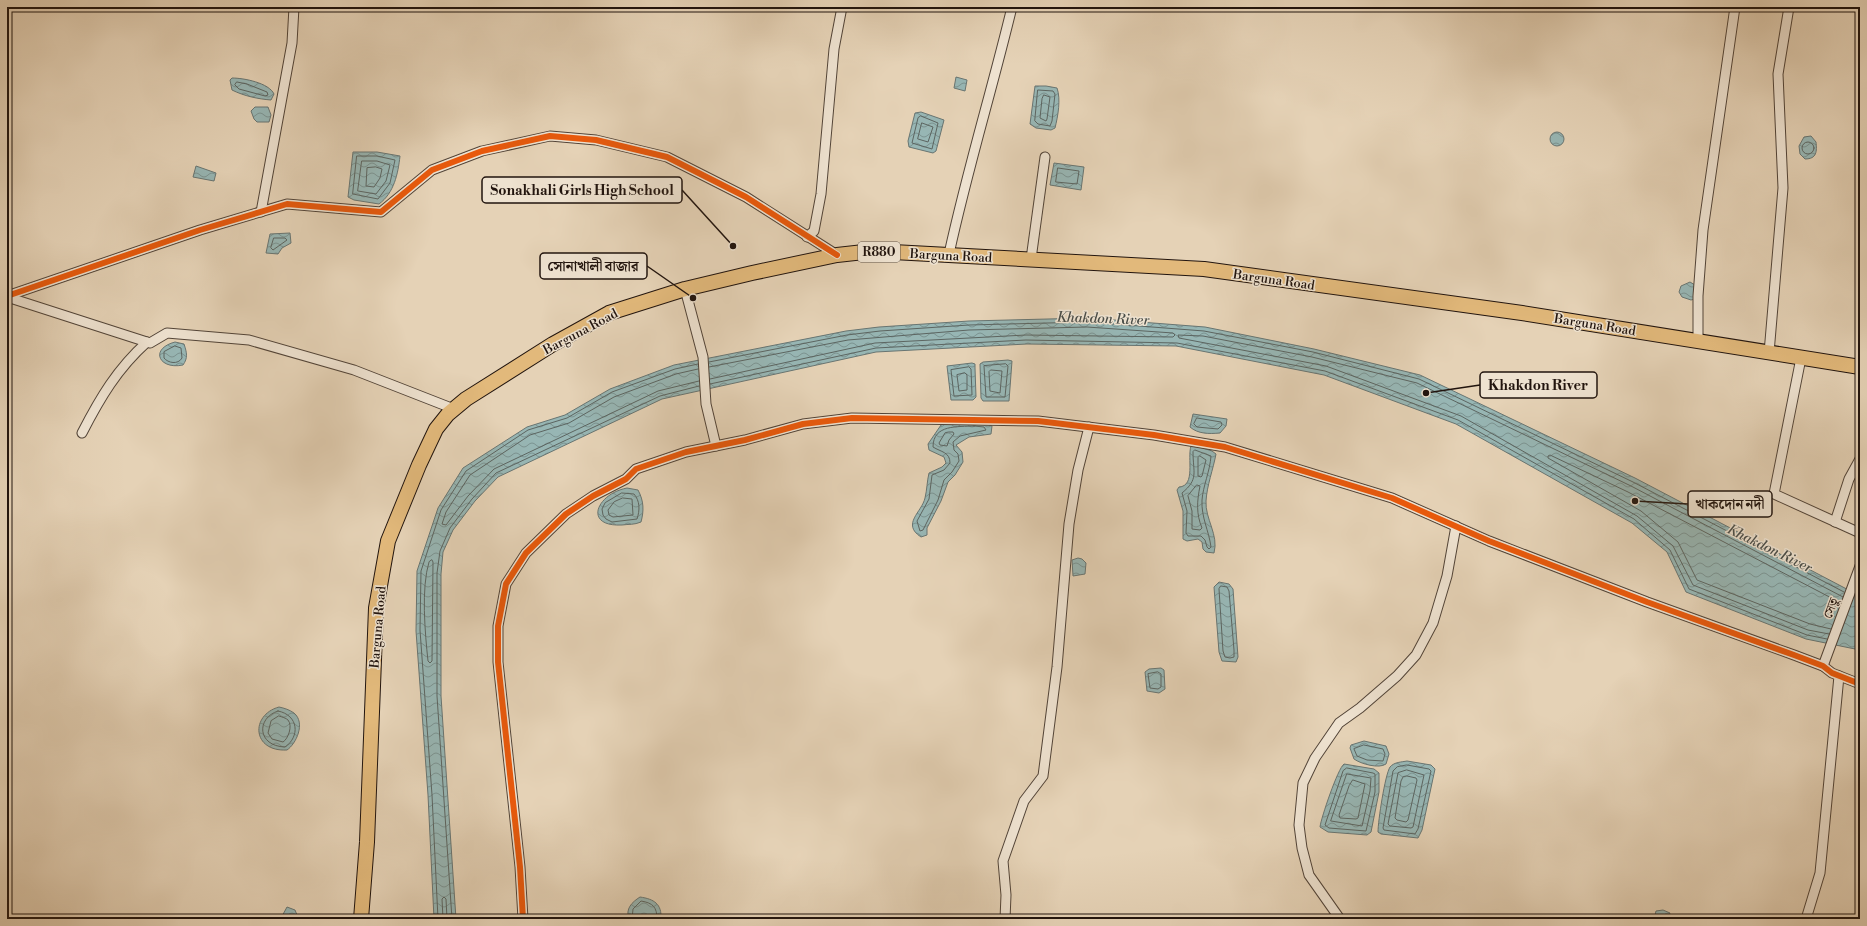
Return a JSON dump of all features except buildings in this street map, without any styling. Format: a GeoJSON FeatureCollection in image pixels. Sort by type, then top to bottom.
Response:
{"type":"FeatureCollection","features":[{"type":"Feature","properties":{"kind":"main road","name":"Barguna Road"},"geometry":{"type":"LineString","coordinates":[[361,919],[367,842],[376,608],[388,541],[419,465],[436,430],[454,409],[466,399],[553,344],[609,313],[685,289],[837,255],[864,252],[949,254],[1204,269],[1522,313],[1860,367]]}},
{"type":"Feature","properties":{"kind":"street"},"geometry":{"type":"LineString","coordinates":[[261,212],[292,44],[294,7]]}},
{"type":"Feature","properties":{"kind":"street"},"geometry":{"type":"LineString","coordinates":[[807,237],[814,231],[821,194],[834,48],[842,7]]}},
{"type":"Feature","properties":{"kind":"street"},"geometry":{"type":"LineString","coordinates":[[949,254],[970,163],[990,96],[1012,7]]}},
{"type":"Feature","properties":{"kind":"street"},"geometry":{"type":"LineString","coordinates":[[1698,341],[1698,296],[1703,230],[1735,7]]}},
{"type":"Feature","properties":{"kind":"street"},"geometry":{"type":"LineString","coordinates":[[1769,353],[1783,188],[1778,74],[1789,7]]}},
{"type":"Feature","properties":{"kind":"street"},"geometry":{"type":"LineString","coordinates":[[7,296],[200,230],[287,204],[381,212],[432,170],[482,151],[550,136],[596,140],[667,158],[746,198],[837,255]]}},
{"type":"Feature","properties":{"kind":"street"},"geometry":{"type":"LineString","coordinates":[[1031,259],[1045,157]]}},
{"type":"Feature","properties":{"kind":"street"},"geometry":{"type":"LineString","coordinates":[[685,289],[703,357],[706,404],[716,446]]}},
{"type":"Feature","properties":{"kind":"street"},"geometry":{"type":"LineString","coordinates":[[7,296],[150,343],[167,333],[249,340],[354,370],[454,409]]}},
{"type":"Feature","properties":{"kind":"street"},"geometry":{"type":"LineString","coordinates":[[82,433],[114,376],[130,357],[147,342]]}},
{"type":"Feature","properties":{"kind":"street"},"geometry":{"type":"LineString","coordinates":[[1801,358],[1774,494],[1860,533]]}},
{"type":"Feature","properties":{"kind":"street"},"geometry":{"type":"LineString","coordinates":[[523,919],[519,860],[498,662],[498,626],[506,584],[526,553],[566,514],[593,496],[626,479],[636,469],[673,456],[803,424],[852,418],[1038,421],[1154,435],[1225,447],[1392,498],[1434,518],[1489,541],[1640,599],[1823,666],[1839,676],[1860,684]]}},
{"type":"Feature","properties":{"kind":"street"},"geometry":{"type":"LineString","coordinates":[[1005,919],[1006,895],[1003,861],[1024,801],[1043,776],[1057,667],[1069,524],[1078,470],[1089,427]]}},
{"type":"Feature","properties":{"kind":"street"},"geometry":{"type":"LineString","coordinates":[[1835,522],[1850,479],[1860,459]]}},
{"type":"Feature","properties":{"kind":"street"},"geometry":{"type":"LineString","coordinates":[[1340,919],[1309,875],[1302,848],[1299,825],[1304,783],[1316,758],[1339,723],[1397,676],[1416,655],[1434,623],[1447,576],[1456,526]]}},
{"type":"Feature","properties":{"kind":"street","name":"সেতু"},"geometry":{"type":"LineString","coordinates":[[1823,666],[1829,646],[1860,566]]}},
{"type":"Feature","properties":{"kind":"street"},"geometry":{"type":"LineString","coordinates":[[1806,919],[1820,873],[1839,676]]}},
{"type":"Feature","properties":{"kind":"water"},"geometry":{"type":"Polygon","coordinates":[[[956,77],[967,80],[965,91],[954,88],[956,77]]]}},
{"type":"Feature","properties":{"kind":"water"},"geometry":{"type":"Polygon","coordinates":[[[232,78],[249,80],[262,84],[274,94],[271,100],[241,94],[232,90],[230,80],[232,78]]]}},
{"type":"Feature","properties":{"kind":"water"},"geometry":{"type":"Polygon","coordinates":[[[1035,86],[1057,88],[1059,97],[1058,113],[1055,128],[1051,130],[1036,128],[1030,124],[1035,86]]]}},
{"type":"Feature","properties":{"kind":"water"},"geometry":{"type":"Polygon","coordinates":[[[255,107],[268,107],[271,115],[269,122],[257,122],[254,119],[251,111],[255,107]]]}},
{"type":"Feature","properties":{"kind":"water"},"geometry":{"type":"Polygon","coordinates":[[[921,112],[944,120],[936,151],[933,153],[909,147],[908,141],[915,113],[921,112]]]}},
{"type":"Feature","properties":{"kind":"water"},"geometry":{"type":"Polygon","coordinates":[[[1554,132],[1560,132],[1564,136],[1564,142],[1560,146],[1554,146],[1550,142],[1550,136],[1554,132]]]}},
{"type":"Feature","properties":{"kind":"water"},"geometry":{"type":"Polygon","coordinates":[[[1811,136],[1816,142],[1816,151],[1812,158],[1805,159],[1800,154],[1799,146],[1804,137],[1811,136]]]}},
{"type":"Feature","properties":{"kind":"water"},"geometry":{"type":"Polygon","coordinates":[[[353,152],[377,152],[400,156],[398,170],[392,189],[379,204],[354,200],[348,197],[353,152]]]}},
{"type":"Feature","properties":{"kind":"water"},"geometry":{"type":"Polygon","coordinates":[[[1054,163],[1084,167],[1081,190],[1050,185],[1054,163]]]}},
{"type":"Feature","properties":{"kind":"water"},"geometry":{"type":"Polygon","coordinates":[[[196,166],[216,173],[214,181],[193,177],[196,166]]]}},
{"type":"Feature","properties":{"kind":"water"},"geometry":{"type":"Polygon","coordinates":[[[290,233],[291,243],[282,248],[278,254],[266,253],[270,234],[290,233]]]}},
{"type":"Feature","properties":{"kind":"water"},"geometry":{"type":"Polygon","coordinates":[[[1690,282],[1695,285],[1695,299],[1691,300],[1682,297],[1679,292],[1681,286],[1690,282]]]}},
{"type":"Feature","properties":{"kind":"water"},"geometry":{"type":"Polygon","coordinates":[[[1088,318],[1205,327],[1314,349],[1420,375],[1635,478],[1860,596],[1860,650],[1806,639],[1686,592],[1667,552],[1632,523],[1456,424],[1324,375],[1176,346],[1027,344],[876,352],[662,399],[498,477],[475,501],[453,530],[443,552],[441,574],[441,696],[456,919],[434,919],[428,795],[416,631],[417,571],[438,508],[463,468],[527,427],[565,415],[610,389],[674,365],[846,331],[879,327],[969,321],[1088,318]]]}},
{"type":"Feature","properties":{"kind":"water"},"geometry":{"type":"Polygon","coordinates":[[[175,342],[184,344],[186,350],[186,360],[183,365],[175,366],[168,364],[163,362],[160,358],[162,349],[175,342]]]}},
{"type":"Feature","properties":{"kind":"water"},"geometry":{"type":"Polygon","coordinates":[[[1012,361],[1009,401],[983,401],[981,398],[980,364],[983,362],[1012,361]]]}},
{"type":"Feature","properties":{"kind":"water"},"geometry":{"type":"Polygon","coordinates":[[[972,363],[975,364],[976,397],[973,400],[951,400],[947,366],[972,363]]]}},
{"type":"Feature","properties":{"kind":"water"},"geometry":{"type":"Polygon","coordinates":[[[1193,414],[1227,419],[1226,426],[1220,433],[1197,431],[1190,427],[1193,414]]]}},
{"type":"Feature","properties":{"kind":"water"},"geometry":{"type":"Polygon","coordinates":[[[947,423],[985,423],[992,426],[991,434],[969,437],[956,445],[962,452],[963,462],[955,475],[948,482],[941,501],[927,528],[927,535],[921,537],[915,532],[913,523],[914,518],[925,498],[929,473],[942,467],[946,463],[944,457],[929,450],[928,444],[941,425],[947,423]]]}},
{"type":"Feature","properties":{"kind":"water"},"geometry":{"type":"Polygon","coordinates":[[[1193,445],[1212,451],[1216,454],[1206,501],[1206,508],[1215,540],[1214,553],[1206,552],[1203,549],[1202,542],[1198,539],[1187,541],[1183,539],[1183,511],[1177,490],[1187,482],[1189,477],[1190,451],[1191,446],[1193,445]]]}},
{"type":"Feature","properties":{"kind":"water"},"geometry":{"type":"Polygon","coordinates":[[[627,488],[638,490],[640,494],[643,506],[641,522],[622,525],[610,524],[602,521],[598,516],[598,510],[602,503],[616,491],[627,488]]]}},
{"type":"Feature","properties":{"kind":"water"},"geometry":{"type":"Polygon","coordinates":[[[1078,558],[1082,559],[1086,563],[1085,574],[1073,576],[1072,560],[1078,558]]]}},
{"type":"Feature","properties":{"kind":"water"},"geometry":{"type":"Polygon","coordinates":[[[1219,582],[1229,584],[1233,589],[1238,657],[1236,662],[1222,661],[1219,652],[1214,587],[1219,582]]]}},
{"type":"Feature","properties":{"kind":"water"},"geometry":{"type":"Polygon","coordinates":[[[1161,668],[1164,670],[1165,689],[1159,693],[1147,691],[1145,672],[1149,669],[1161,668]]]}},
{"type":"Feature","properties":{"kind":"water"},"geometry":{"type":"Polygon","coordinates":[[[279,707],[294,713],[298,717],[299,722],[298,733],[294,743],[287,750],[275,749],[267,745],[261,739],[259,732],[263,717],[270,711],[279,707]]]}},
{"type":"Feature","properties":{"kind":"water"},"geometry":{"type":"Polygon","coordinates":[[[1364,741],[1386,746],[1389,754],[1386,764],[1379,766],[1370,765],[1361,763],[1354,759],[1350,748],[1351,745],[1364,741]]]}},
{"type":"Feature","properties":{"kind":"water"},"geometry":{"type":"Polygon","coordinates":[[[1407,761],[1431,765],[1435,769],[1422,830],[1418,838],[1381,834],[1378,832],[1382,798],[1390,767],[1398,762],[1407,761]]]}},
{"type":"Feature","properties":{"kind":"water"},"geometry":{"type":"Polygon","coordinates":[[[1344,764],[1374,769],[1379,773],[1379,792],[1371,832],[1367,835],[1328,832],[1320,827],[1326,804],[1334,783],[1341,767],[1344,764]]]}},
{"type":"Feature","properties":{"kind":"water"},"geometry":{"type":"Polygon","coordinates":[[[640,897],[649,899],[656,903],[660,910],[661,919],[629,919],[628,912],[630,906],[640,897]]]}},
{"type":"Feature","properties":{"kind":"water"},"geometry":{"type":"Polygon","coordinates":[[[287,907],[295,910],[297,915],[295,919],[281,918],[287,907]]]}},
{"type":"Feature","properties":{"kind":"water"},"geometry":{"type":"Polygon","coordinates":[[[1663,910],[1670,913],[1668,919],[1654,919],[1656,911],[1663,910]]]}},
{"type":"Feature","properties":{"kind":"cycle path"},"geometry":{"type":"LineString","coordinates":[[7,296],[200,230],[287,204],[381,212],[432,170],[482,151],[550,136],[596,140],[667,157],[746,197],[837,255]]}},
{"type":"Feature","properties":{"kind":"cycle path"},"geometry":{"type":"LineString","coordinates":[[523,919],[520,867],[498,662],[498,626],[506,584],[526,553],[566,514],[593,496],[626,479],[636,469],[686,452],[745,440],[803,424],[852,418],[1038,421],[1154,435],[1225,447],[1392,498],[1489,541],[1647,602],[1823,666],[1832,673],[1860,684]]}},
{"type":"Feature","properties":{"kind":"place","name":"Sonakhali Girls High School"},"geometry":{"type":"Point","coordinates":[733,246]}},
{"type":"Feature","properties":{"kind":"place","name":"সোনাখালী বাজার"},"geometry":{"type":"Point","coordinates":[693,298]}},
{"type":"Feature","properties":{"kind":"place","name":"Khakdon River"},"geometry":{"type":"Point","coordinates":[1426,393]}},
{"type":"Feature","properties":{"kind":"place","name":"খাকদোন নদী"},"geometry":{"type":"Point","coordinates":[1635,501]}}]}
